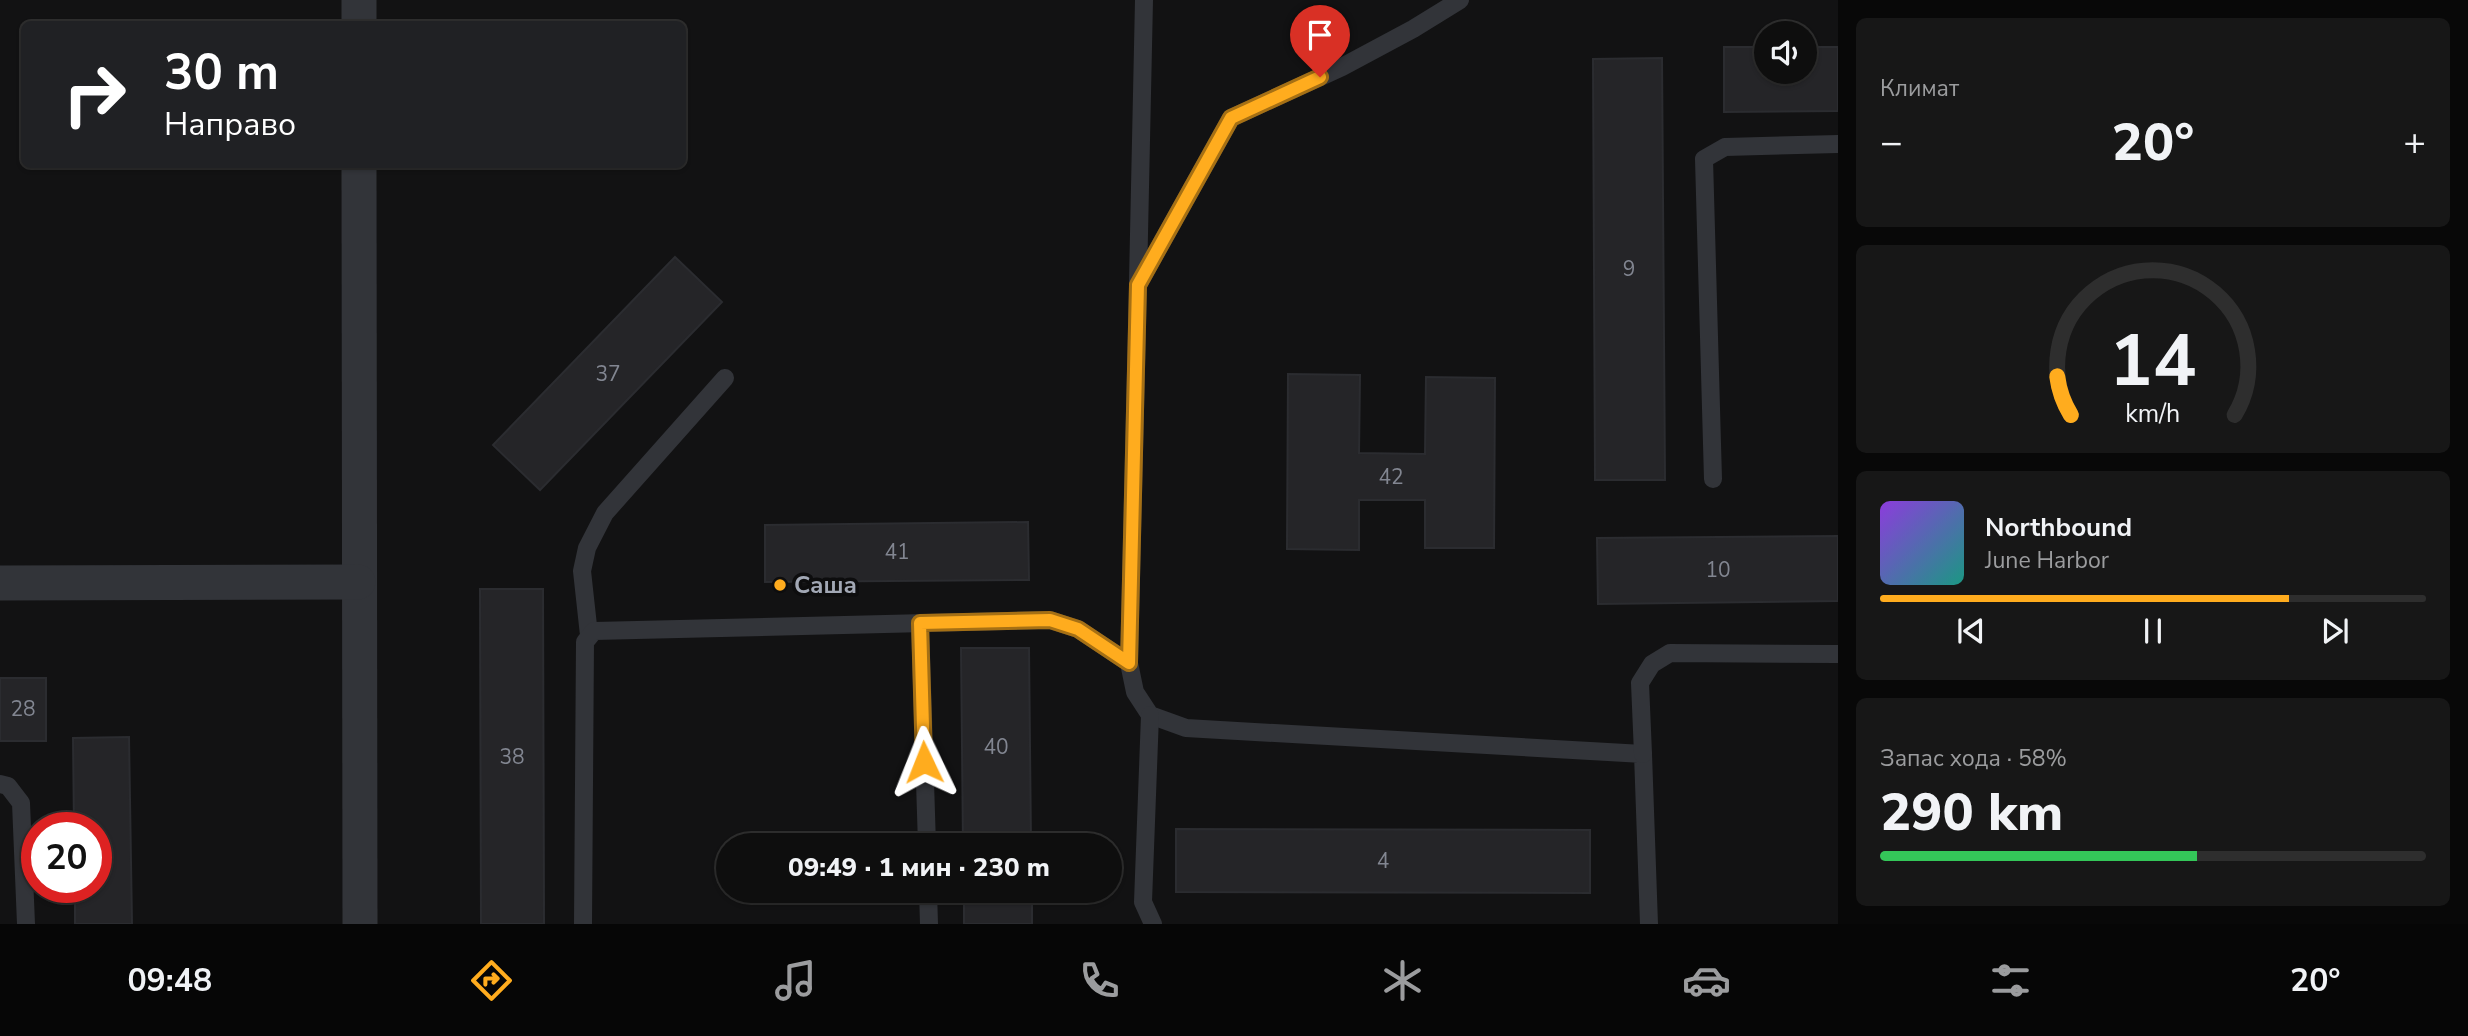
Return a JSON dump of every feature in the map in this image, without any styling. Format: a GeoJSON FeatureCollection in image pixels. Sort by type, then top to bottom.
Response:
{"type":"FeatureCollection","features":[{"type":"Feature","properties":{"kind":"street"},"geometry":{"type":"LineString","coordinates":[[359,0],[359,21]]}},
{"type":"Feature","properties":{"kind":"street"},"geometry":{"type":"LineString","coordinates":[[359,168],[359,924]]}},
{"type":"Feature","properties":{"kind":"street"},"geometry":{"type":"LineString","coordinates":[[0,583],[358,582]]}},
{"type":"Feature","properties":{"kind":"lane"},"geometry":{"type":"LineString","coordinates":[[1144,0],[1129,663],[1135,692],[1150,715],[1143,902],[1153,924]]}},
{"type":"Feature","properties":{"kind":"lane"},"geometry":{"type":"LineString","coordinates":[[1138,285],[1231,118],[1342,67],[1460,0]]}},
{"type":"Feature","properties":{"kind":"lane"},"geometry":{"type":"LineString","coordinates":[[1713,479],[1704,159],[1726,147],[1838,144]]}},
{"type":"Feature","properties":{"kind":"lane"},"geometry":{"type":"LineString","coordinates":[[589,635],[582,571],[587,548],[605,513],[725,378]]}},
{"type":"Feature","properties":{"kind":"lane"},"geometry":{"type":"LineString","coordinates":[[583,924],[585,642],[594,631],[1050,620],[1078,629],[1129,663]]}},
{"type":"Feature","properties":{"kind":"lane"},"geometry":{"type":"LineString","coordinates":[[920,623],[927,833]]}},
{"type":"Feature","properties":{"kind":"lane"},"geometry":{"type":"LineString","coordinates":[[1649,924],[1640,683],[1652,664],[1670,653],[1838,654]]}},
{"type":"Feature","properties":{"kind":"lane"},"geometry":{"type":"LineString","coordinates":[[1150,715],[1186,728],[1643,754]]}},
{"type":"Feature","properties":{"kind":"lane"},"geometry":{"type":"LineString","coordinates":[[0,783],[8,786],[21,803],[26,924]]}},
{"type":"Feature","properties":{"kind":"lane"},"geometry":{"type":"LineString","coordinates":[[928,903],[929,924]]}},
{"type":"Feature","properties":{"kind":"building"},"geometry":{"type":"Polygon","coordinates":[[[1724,47],[1754,47],[1754,84],[1817,84],[1817,47],[1838,47],[1838,111],[1724,112],[1724,47]]]}},
{"type":"Feature","properties":{"kind":"building"},"geometry":{"type":"Polygon","coordinates":[[[1662,58],[1665,480],[1595,480],[1593,59],[1662,58]]]}},
{"type":"Feature","properties":{"kind":"building"},"geometry":{"type":"Polygon","coordinates":[[[675,257],[722,302],[540,490],[493,445],[675,257]]]}},
{"type":"Feature","properties":{"kind":"building"},"geometry":{"type":"Polygon","coordinates":[[[1288,374],[1360,375],[1359,453],[1425,454],[1426,377],[1495,378],[1494,548],[1425,548],[1425,500],[1359,500],[1359,550],[1287,549],[1288,374]]]}},
{"type":"Feature","properties":{"kind":"building"},"geometry":{"type":"Polygon","coordinates":[[[1028,522],[1029,580],[765,582],[765,525],[1028,522]]]}},
{"type":"Feature","properties":{"kind":"building"},"geometry":{"type":"Polygon","coordinates":[[[1838,536],[1838,601],[1598,604],[1597,538],[1838,536]]]}},
{"type":"Feature","properties":{"kind":"building"},"geometry":{"type":"Polygon","coordinates":[[[480,589],[543,589],[544,924],[481,924],[480,589]]]}},
{"type":"Feature","properties":{"kind":"building"},"geometry":{"type":"Polygon","coordinates":[[[961,648],[1029,648],[1031,833],[963,833],[961,648]]]}},
{"type":"Feature","properties":{"kind":"building"},"geometry":{"type":"Polygon","coordinates":[[[0,678],[46,678],[46,741],[0,741],[0,678]]]}},
{"type":"Feature","properties":{"kind":"building"},"geometry":{"type":"Polygon","coordinates":[[[129,737],[132,924],[75,924],[75,903],[112,903],[112,812],[74,812],[73,738],[129,737]]]}},
{"type":"Feature","properties":{"kind":"building"},"geometry":{"type":"Polygon","coordinates":[[[1176,829],[1590,830],[1590,893],[1176,892],[1176,829]]]}},
{"type":"Feature","properties":{"kind":"building"},"geometry":{"type":"Polygon","coordinates":[[[964,903],[1032,903],[1032,924],[964,924],[964,903]]]}},
{"type":"Feature","properties":{"kind":"place","name":"Саша"},"geometry":{"type":"Point","coordinates":[780,585]}},
{"type":"Feature","properties":{"kind":"route"},"geometry":{"type":"LineString","coordinates":[[924,762],[920,623],[1050,620],[1078,629],[1129,663],[1138,285],[1231,118],[1320,77]]}}]}
